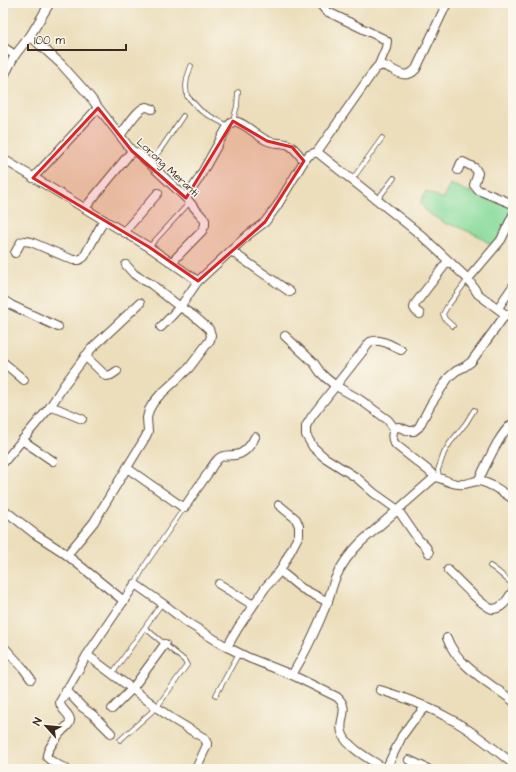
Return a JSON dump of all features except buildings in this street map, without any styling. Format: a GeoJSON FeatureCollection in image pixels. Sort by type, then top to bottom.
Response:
{"type":"FeatureCollection","features":[{"type":"Feature","properties":{"kind":"street"},"geometry":{"type":"LineString","coordinates":[[3,78],[15,55],[30,36],[50,3]]}},
{"type":"Feature","properties":{"kind":"street"},"geometry":{"type":"LineString","coordinates":[[378,67],[388,67],[407,75],[412,73],[416,69],[446,3]]}},
{"type":"Feature","properties":{"kind":"street"},"geometry":{"type":"LineString","coordinates":[[161,327],[180,307],[198,281],[249,234],[265,222],[277,206],[304,161],[309,155],[317,152],[367,79],[378,67],[386,48],[387,41],[326,11],[321,5]]}},
{"type":"Feature","properties":{"kind":"street","name":"Lorong Meranti"},"geometry":{"type":"LineString","coordinates":[[30,36],[62,64],[87,93],[132,151],[139,154],[150,164],[188,200],[205,220],[205,225],[202,231],[171,263]]}},
{"type":"Feature","properties":{"kind":"street"},"geometry":{"type":"LineString","coordinates":[[3,47],[15,55]]}},
{"type":"Feature","properties":{"kind":"street"},"geometry":{"type":"LineString","coordinates":[[120,136],[138,113],[144,108],[148,107],[152,109]]}},
{"type":"Feature","properties":{"kind":"street"},"geometry":{"type":"LineString","coordinates":[[33,178],[98,108]]}},
{"type":"Feature","properties":{"kind":"street"},"geometry":{"type":"LineString","coordinates":[[188,200],[230,124],[238,122],[267,141],[288,144],[304,161]]}},
{"type":"Feature","properties":{"kind":"street"},"geometry":{"type":"LineString","coordinates":[[85,208],[132,151]]}},
{"type":"Feature","properties":{"kind":"street"},"geometry":{"type":"LineString","coordinates":[[317,152],[421,235],[468,279],[478,294],[510,317],[471,362],[449,376],[431,404],[419,427],[414,431],[409,431],[399,427],[394,428]]}},
{"type":"Feature","properties":{"kind":"street"},"geometry":{"type":"LineString","coordinates":[[3,159],[149,246],[198,281]]}},
{"type":"Feature","properties":{"kind":"street"},"geometry":{"type":"LineString","coordinates":[[458,170],[463,162],[475,168],[478,173],[474,185],[478,190],[513,204]]}},
{"type":"Feature","properties":{"kind":"street"},"geometry":{"type":"LineString","coordinates":[[124,232],[158,193]]}},
{"type":"Feature","properties":{"kind":"street"},"geometry":{"type":"LineString","coordinates":[[468,279],[501,240],[513,215]]}},
{"type":"Feature","properties":{"kind":"street"},"geometry":{"type":"LineString","coordinates":[[15,253],[21,242],[25,241],[31,242],[73,260],[79,260],[84,257],[104,220]]}},
{"type":"Feature","properties":{"kind":"street"},"geometry":{"type":"LineString","coordinates":[[231,251],[290,292]]}},
{"type":"Feature","properties":{"kind":"street"},"geometry":{"type":"LineString","coordinates":[[420,314],[414,308],[415,304],[448,261]]}},
{"type":"Feature","properties":{"kind":"street"},"geometry":{"type":"LineString","coordinates":[[67,555],[94,522],[145,438],[148,432],[147,418],[153,403],[189,368],[210,340],[211,335],[208,329],[194,316],[151,284],[134,274],[126,265]]}},
{"type":"Feature","properties":{"kind":"street"},"geometry":{"type":"LineString","coordinates":[[498,308],[513,286]]}},
{"type":"Feature","properties":{"kind":"street"},"geometry":{"type":"LineString","coordinates":[[3,300],[58,327]]}},
{"type":"Feature","properties":{"kind":"street"},"geometry":{"type":"LineString","coordinates":[[3,463],[50,407],[90,349],[140,303]]}},
{"type":"Feature","properties":{"kind":"street"},"geometry":{"type":"LineString","coordinates":[[285,336],[314,363],[320,372],[336,386],[388,420],[394,428]]}},
{"type":"Feature","properties":{"kind":"street"},"geometry":{"type":"LineString","coordinates":[[401,350],[383,342],[375,340],[370,342],[320,405],[306,426],[306,435],[313,447],[324,457],[356,478],[398,510],[429,553]]}},
{"type":"Feature","properties":{"kind":"street"},"geometry":{"type":"LineString","coordinates":[[85,356],[106,376],[111,375],[117,370]]}},
{"type":"Feature","properties":{"kind":"street"},"geometry":{"type":"LineString","coordinates":[[3,362],[24,380]]}},
{"type":"Feature","properties":{"kind":"street"},"geometry":{"type":"LineString","coordinates":[[50,407],[82,419]]}},
{"type":"Feature","properties":{"kind":"street"},"geometry":{"type":"LineString","coordinates":[[478,481],[496,446],[508,427],[513,423]]}},
{"type":"Feature","properties":{"kind":"street"},"geometry":{"type":"LineString","coordinates":[[394,428],[392,436],[396,445],[437,478],[458,484],[478,481],[486,483],[502,491],[513,499]]}},
{"type":"Feature","properties":{"kind":"street"},"geometry":{"type":"LineString","coordinates":[[127,468],[184,508],[218,459],[223,456],[241,454],[255,437]]}},
{"type":"Feature","properties":{"kind":"street"},"geometry":{"type":"LineString","coordinates":[[22,440],[53,461]]}},
{"type":"Feature","properties":{"kind":"street"},"geometry":{"type":"LineString","coordinates":[[292,675],[304,654],[328,602],[335,580],[353,550],[437,478]]}},
{"type":"Feature","properties":{"kind":"street"},"geometry":{"type":"LineString","coordinates":[[227,647],[265,588],[280,571],[299,535],[299,526],[296,519],[279,505]]}},
{"type":"Feature","properties":{"kind":"street"},"geometry":{"type":"LineString","coordinates":[[3,509],[35,534],[67,555],[124,601]]}},
{"type":"Feature","properties":{"kind":"street"},"geometry":{"type":"LineString","coordinates":[[448,570],[489,608],[493,609],[499,607],[506,602],[513,591]]}},
{"type":"Feature","properties":{"kind":"street"},"geometry":{"type":"LineString","coordinates":[[280,571],[301,588],[328,602]]}},
{"type":"Feature","properties":{"kind":"street"},"geometry":{"type":"LineString","coordinates":[[66,769],[48,759],[47,756],[47,752],[61,731],[69,724],[70,720],[69,716],[60,705],[60,702],[87,655],[135,584],[188,623],[227,647],[249,658],[292,675],[337,697],[342,701],[344,707],[344,714],[341,724],[343,737],[348,744],[386,769],[402,736],[412,722],[426,707]]}},
{"type":"Feature","properties":{"kind":"street"},"geometry":{"type":"LineString","coordinates":[[220,584],[253,606]]}},
{"type":"Feature","properties":{"kind":"street"},"geometry":{"type":"LineString","coordinates":[[448,638],[450,646],[457,656],[476,674],[513,700]]}},
{"type":"Feature","properties":{"kind":"street"},"geometry":{"type":"LineString","coordinates":[[112,709],[132,689],[165,644]]}},
{"type":"Feature","properties":{"kind":"street"},"geometry":{"type":"LineString","coordinates":[[3,646],[31,679]]}},
{"type":"Feature","properties":{"kind":"street"},"geometry":{"type":"LineString","coordinates":[[87,655],[171,718],[206,740],[207,745],[196,769]]}},
{"type":"Feature","properties":{"kind":"street"},"geometry":{"type":"LineString","coordinates":[[66,690],[82,707],[93,715],[111,733]]}},
{"type":"Feature","properties":{"kind":"street"},"geometry":{"type":"LineString","coordinates":[[380,690],[403,697],[426,707],[462,726],[483,740],[513,764]]}},
{"type":"Feature","properties":{"kind":"street"},"geometry":{"type":"LineString","coordinates":[[409,760],[428,769]]}},
{"type":"Feature","properties":{"kind":"lane"},"geometry":{"type":"LineString","coordinates":[[191,66],[187,78],[187,96],[203,112],[230,124],[237,106],[238,92]]}},
{"type":"Feature","properties":{"kind":"lane"},"geometry":{"type":"LineString","coordinates":[[150,164],[183,116]]}},
{"type":"Feature","properties":{"kind":"lane"},"geometry":{"type":"LineString","coordinates":[[352,180],[382,138]]}},
{"type":"Feature","properties":{"kind":"lane"},"geometry":{"type":"LineString","coordinates":[[377,200],[394,178]]}},
{"type":"Feature","properties":{"kind":"lane"},"geometry":{"type":"LineString","coordinates":[[149,246],[188,200]]}},
{"type":"Feature","properties":{"kind":"lane"},"geometry":{"type":"LineString","coordinates":[[453,326],[445,319],[443,314],[468,279]]}},
{"type":"Feature","properties":{"kind":"lane"},"geometry":{"type":"LineString","coordinates":[[437,478],[440,462],[444,453],[450,443],[466,424],[474,410]]}},
{"type":"Feature","properties":{"kind":"lane"},"geometry":{"type":"LineString","coordinates":[[135,584],[145,565],[184,508]]}},
{"type":"Feature","properties":{"kind":"lane"},"geometry":{"type":"LineString","coordinates":[[490,566],[513,584]]}},
{"type":"Feature","properties":{"kind":"lane"},"geometry":{"type":"LineString","coordinates":[[112,674],[162,603]]}},
{"type":"Feature","properties":{"kind":"lane"},"geometry":{"type":"LineString","coordinates":[[120,740],[157,707],[187,664],[145,628]]}},
{"type":"Feature","properties":{"kind":"lane"},"geometry":{"type":"LineString","coordinates":[[216,695],[240,653]]}},
{"type":"Feature","properties":{"kind":"highlighted area"},"geometry":{"type":"Polygon","coordinates":[[[98,108],[132,151],[186,198],[233,121],[267,141],[292,147],[304,161],[265,222],[198,281],[149,247],[33,178],[98,108]]]}},
{"type":"Feature","properties":{"kind":"green space"},"geometry":{"type":"Polygon","coordinates":[[[450,184],[511,207],[512,211],[494,247],[477,235],[451,224],[448,225],[428,213],[420,203],[426,191],[443,199],[450,184]]]}}]}
